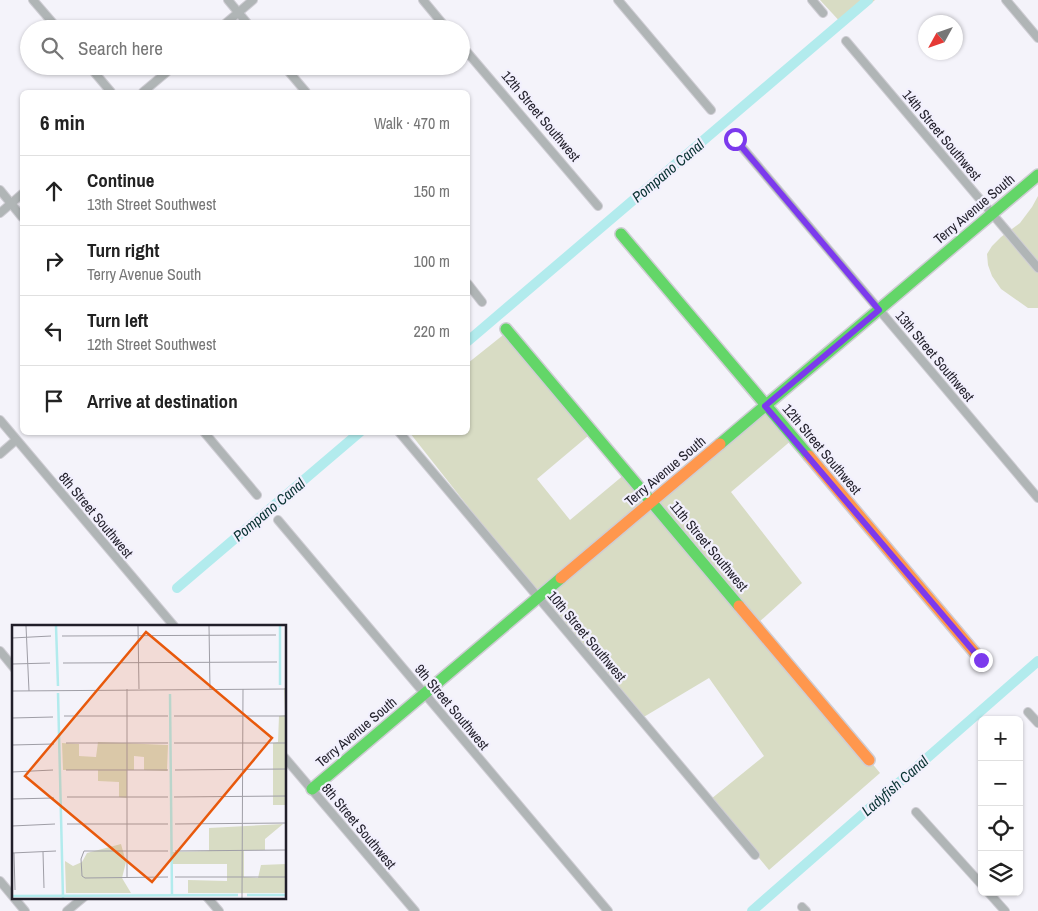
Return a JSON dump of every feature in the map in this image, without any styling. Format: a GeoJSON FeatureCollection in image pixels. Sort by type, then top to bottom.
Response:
{"type":"FeatureCollection","features":[{"type":"Feature","properties":{"kind":"street"},"geometry":{"type":"LineString","coordinates":[[34,0],[51,20]]}},
{"type":"Feature","properties":{"kind":"street"},"geometry":{"type":"LineString","coordinates":[[228,0],[245,20]]}},
{"type":"Feature","properties":{"kind":"street"},"geometry":{"type":"LineString","coordinates":[[230,20],[254,0]]}},
{"type":"Feature","properties":{"kind":"street"},"geometry":{"type":"LineString","coordinates":[[423,0],[440,20]]}},
{"type":"Feature","properties":{"kind":"street"},"geometry":{"type":"LineString","coordinates":[[618,0],[710,110]]}},
{"type":"Feature","properties":{"kind":"street"},"geometry":{"type":"LineString","coordinates":[[812,0],[823,13]]}},
{"type":"Feature","properties":{"kind":"street"},"geometry":{"type":"LineString","coordinates":[[1006,0],[1038,38]]}},
{"type":"Feature","properties":{"kind":"street","name":"14th Street Southwest"},"geometry":{"type":"LineString","coordinates":[[846,41],[1038,268]]}},
{"type":"Feature","properties":{"kind":"street","name":"12th Street Southwest"},"geometry":{"type":"LineString","coordinates":[[470,56],[598,206]]}},
{"type":"Feature","properties":{"kind":"street"},"geometry":{"type":"LineString","coordinates":[[97,75],[109,90]]}},
{"type":"Feature","properties":{"kind":"street"},"geometry":{"type":"LineString","coordinates":[[145,90],[163,75]]}},
{"type":"Feature","properties":{"kind":"street"},"geometry":{"type":"LineString","coordinates":[[292,75],[304,90]]}},
{"type":"Feature","properties":{"kind":"street","name":"13th Street Southwest"},"geometry":{"type":"LineString","coordinates":[[735,139],[1038,498]]}},
{"type":"Feature","properties":{"kind":"street","name":"Terry Avenue South"},"geometry":{"type":"LineString","coordinates":[[312,789],[1038,175]]}},
{"type":"Feature","properties":{"kind":"street"},"geometry":{"type":"LineString","coordinates":[[0,190],[20,214]]}},
{"type":"Feature","properties":{"kind":"street"},"geometry":{"type":"LineString","coordinates":[[0,213],[20,196]]}},
{"type":"Feature","properties":{"kind":"street","name":"12th Street Southwest"},"geometry":{"type":"LineString","coordinates":[[621,234],[981,660]]}},
{"type":"Feature","properties":{"kind":"street"},"geometry":{"type":"LineString","coordinates":[[470,287],[482,302]]}},
{"type":"Feature","properties":{"kind":"street","name":"11th Street Southwest"},"geometry":{"type":"LineString","coordinates":[[506,328],[869,760]]}},
{"type":"Feature","properties":{"kind":"street","name":"8th Street Southwest"},"geometry":{"type":"LineString","coordinates":[[0,420],[173,625]]}},
{"type":"Feature","properties":{"kind":"street"},"geometry":{"type":"LineString","coordinates":[[207,435],[257,495]]}},
{"type":"Feature","properties":{"kind":"street","name":"10th Street Southwest"},"geometry":{"type":"LineString","coordinates":[[402,435],[755,855]]}},
{"type":"Feature","properties":{"kind":"street"},"geometry":{"type":"LineString","coordinates":[[0,454],[16,440]]}},
{"type":"Feature","properties":{"kind":"street","name":"9th Street Southwest"},"geometry":{"type":"LineString","coordinates":[[278,520],[608,911]]}},
{"type":"Feature","properties":{"kind":"street"},"geometry":{"type":"LineString","coordinates":[[0,652],[12,666]]}},
{"type":"Feature","properties":{"kind":"street"},"geometry":{"type":"LineString","coordinates":[[1028,712],[1038,724]]}},
{"type":"Feature","properties":{"kind":"street","name":"8th Street Southwest"},"geometry":{"type":"LineString","coordinates":[[286,759],[415,911]]}},
{"type":"Feature","properties":{"kind":"street"},"geometry":{"type":"LineString","coordinates":[[916,812],[978,881]]}},
{"type":"Feature","properties":{"kind":"street"},"geometry":{"type":"LineString","coordinates":[[0,881],[12,895]]}},
{"type":"Feature","properties":{"kind":"street"},"geometry":{"type":"LineString","coordinates":[[992,896],[1005,911]]}},
{"type":"Feature","properties":{"kind":"street"},"geometry":{"type":"LineString","coordinates":[[14,898],[25,911]]}},
{"type":"Feature","properties":{"kind":"street"},"geometry":{"type":"LineString","coordinates":[[67,911],[83,898]]}},
{"type":"Feature","properties":{"kind":"street"},"geometry":{"type":"LineString","coordinates":[[208,898],[219,911]]}},
{"type":"Feature","properties":{"kind":"green space"},"geometry":{"type":"Polygon","coordinates":[[[820,0],[875,0],[844,26],[820,0]]]}},
{"type":"Feature","properties":{"kind":"green space"},"geometry":{"type":"Polygon","coordinates":[[[1038,196],[1038,308],[1028,308],[1001,289],[992,276],[987,254],[1001,237],[1020,223],[1038,196]]]}},
{"type":"Feature","properties":{"kind":"green space"},"geometry":{"type":"Polygon","coordinates":[[[512,328],[594,431],[537,479],[570,520],[625,474],[650,503],[769,403],[793,439],[731,492],[802,583],[757,624],[880,773],[769,870],[711,799],[764,756],[709,678],[637,721],[412,435],[470,435],[470,361],[512,328]]]}},
{"type":"Feature","properties":{"kind":"waterway","name":"Pompano Canal"},"geometry":{"type":"LineString","coordinates":[[470,339],[868,0]]}},
{"type":"Feature","properties":{"kind":"waterway","name":"Pompano Canal"},"geometry":{"type":"LineString","coordinates":[[177,588],[356,435]]}},
{"type":"Feature","properties":{"kind":"waterway","name":"Ladyfish Canal"},"geometry":{"type":"LineString","coordinates":[[752,911],[1038,661]]}},
{"type":"Feature","properties":{"kind":"traffic: fast"},"geometry":{"type":"LineString","coordinates":[[720,444],[1038,175]]}},
{"type":"Feature","properties":{"kind":"traffic: fast"},"geometry":{"type":"LineString","coordinates":[[621,234],[809,456]]}},
{"type":"Feature","properties":{"kind":"traffic: fast"},"geometry":{"type":"LineString","coordinates":[[506,329],[739,606]]}},
{"type":"Feature","properties":{"kind":"traffic: fast"},"geometry":{"type":"LineString","coordinates":[[312,789],[561,578]]}},
{"type":"Feature","properties":{"kind":"traffic: slow"},"geometry":{"type":"LineString","coordinates":[[561,578],[720,444]]}},
{"type":"Feature","properties":{"kind":"traffic: slow"},"geometry":{"type":"LineString","coordinates":[[809,456],[981,660]]}},
{"type":"Feature","properties":{"kind":"traffic: slow"},"geometry":{"type":"LineString","coordinates":[[739,606],[869,760]]}},
{"type":"Feature","properties":{"kind":"route"},"geometry":{"type":"LineString","coordinates":[[735,139],[879,310],[765,406],[981,660]]}}]}
